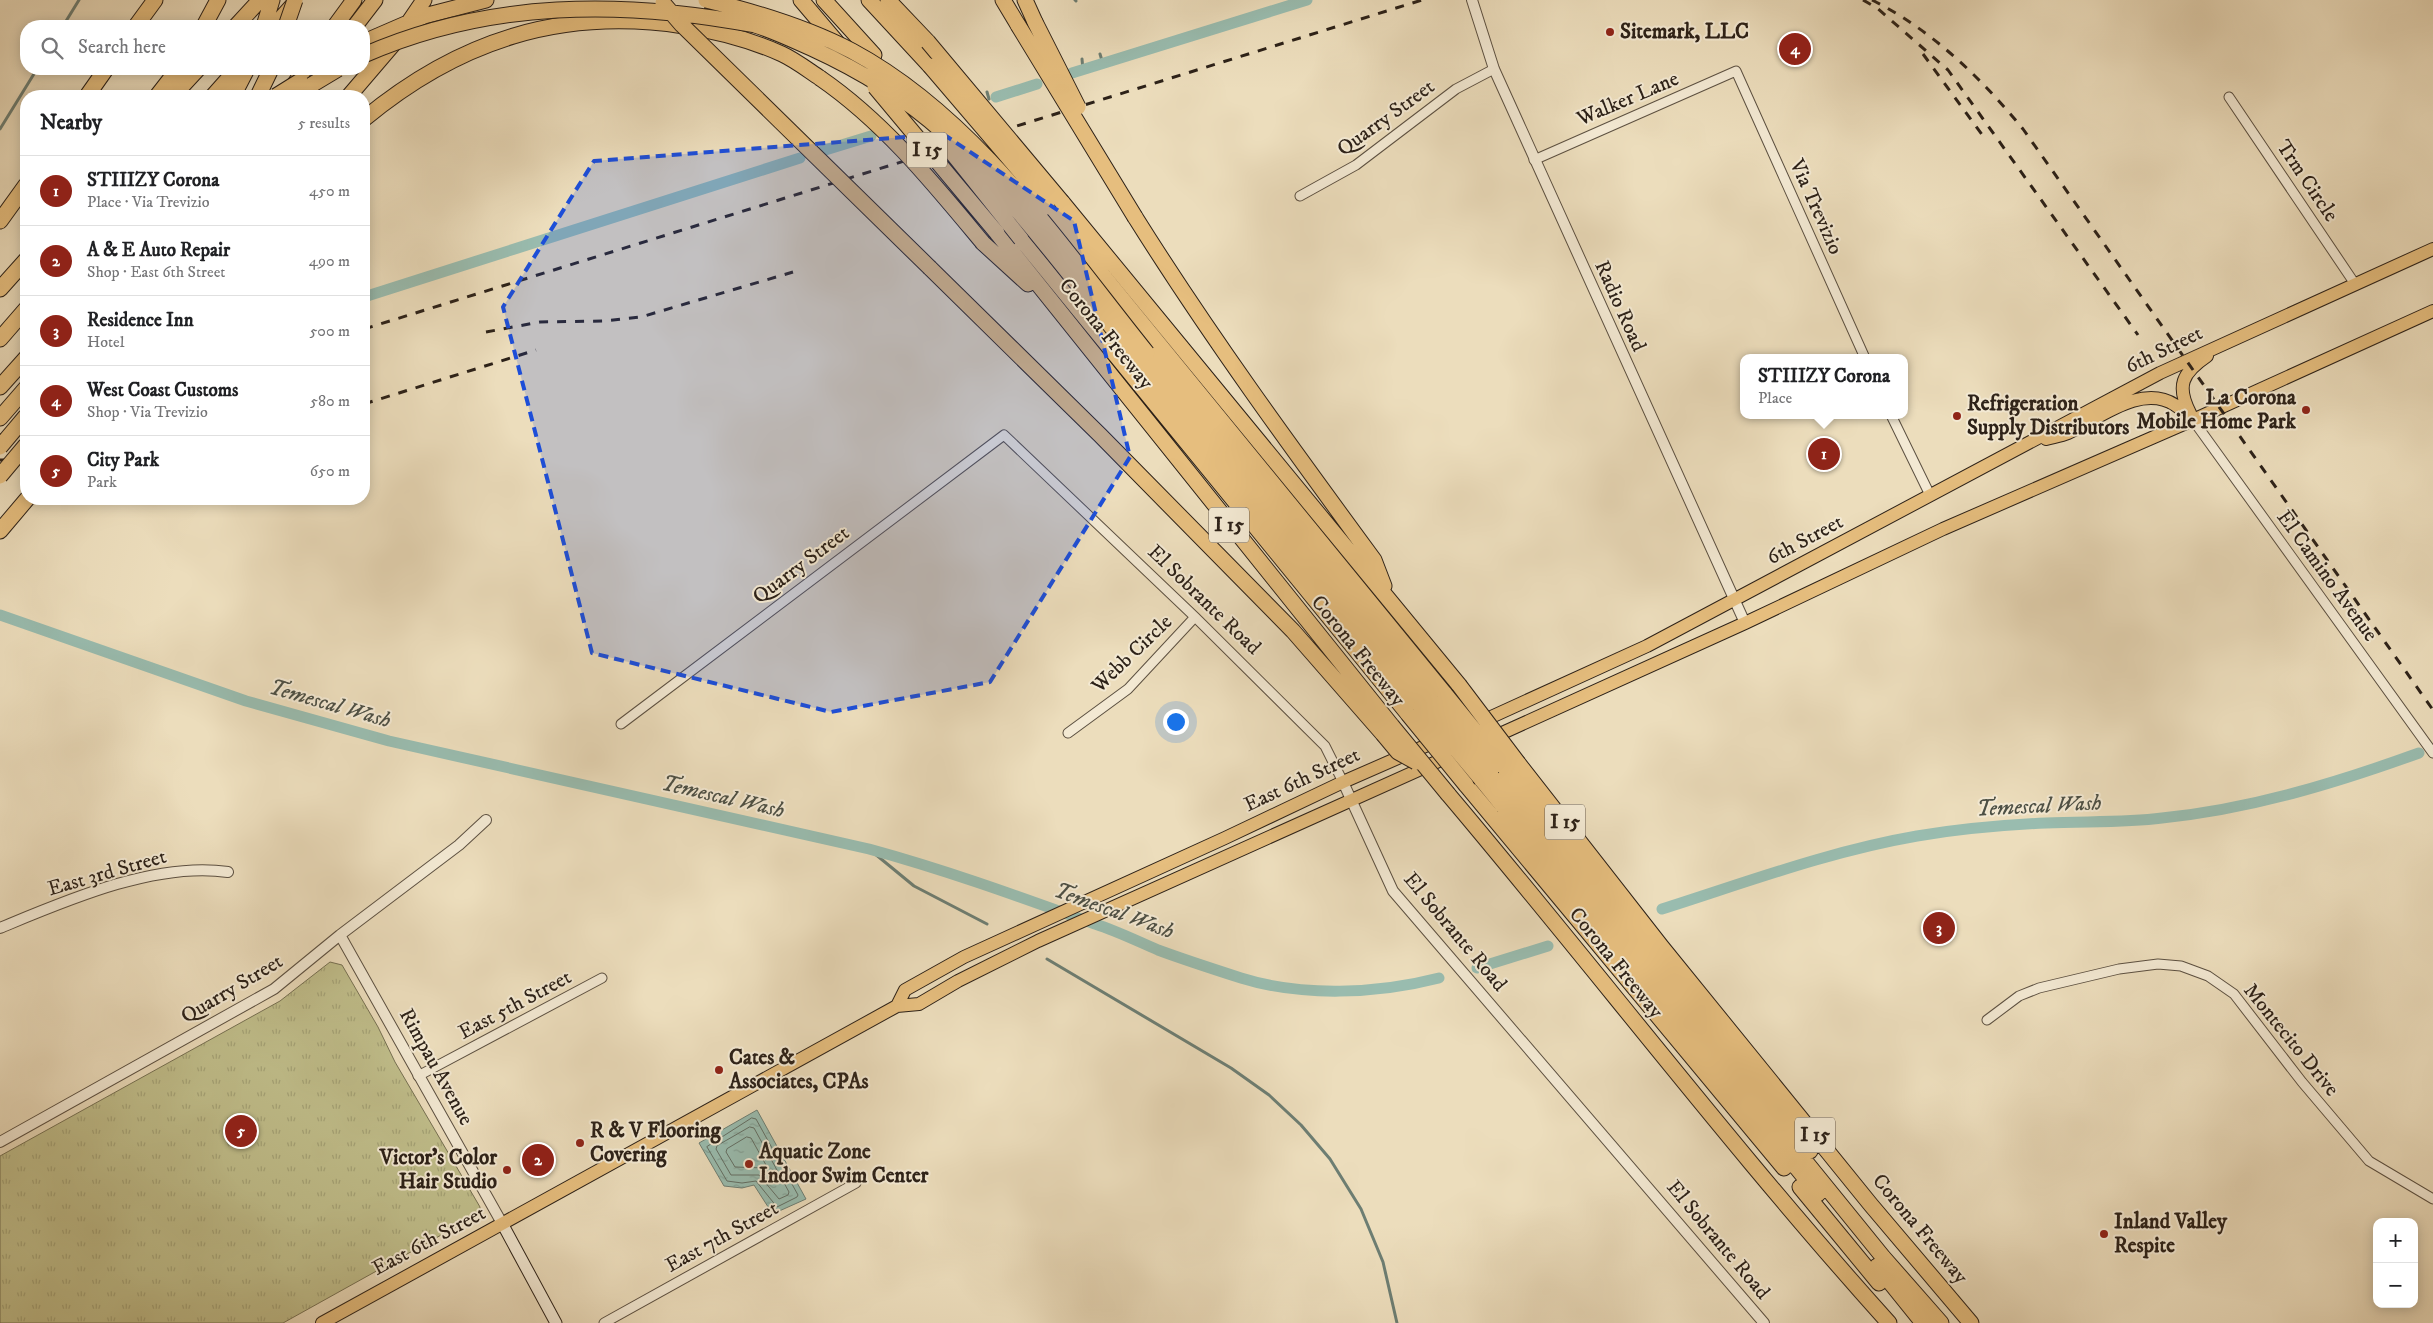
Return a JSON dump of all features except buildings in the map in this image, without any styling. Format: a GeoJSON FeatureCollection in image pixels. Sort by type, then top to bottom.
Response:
{"type":"FeatureCollection","features":[{"type":"Feature","properties":{"kind":"highway"},"geometry":{"type":"LineString","coordinates":[[141,20],[155,0]]}},
{"type":"Feature","properties":{"kind":"highway"},"geometry":{"type":"LineString","coordinates":[[207,20],[218,0]]}},
{"type":"Feature","properties":{"kind":"highway"},"geometry":{"type":"LineString","coordinates":[[242,20],[260,0]]}},
{"type":"Feature","properties":{"kind":"highway"},"geometry":{"type":"LineString","coordinates":[[266,20],[272,0]]}},
{"type":"Feature","properties":{"kind":"highway"},"geometry":{"type":"LineString","coordinates":[[279,20],[296,0]]}},
{"type":"Feature","properties":{"kind":"highway"},"geometry":{"type":"LineString","coordinates":[[288,20],[296,0]]}},
{"type":"Feature","properties":{"kind":"highway"},"geometry":{"type":"LineString","coordinates":[[339,20],[354,0]]}},
{"type":"Feature","properties":{"kind":"highway"},"geometry":{"type":"LineString","coordinates":[[360,20],[375,0]]}},
{"type":"Feature","properties":{"kind":"highway"},"geometry":{"type":"LineString","coordinates":[[370,71],[396,41],[424,0]]}},
{"type":"Feature","properties":{"kind":"highway"},"geometry":{"type":"LineString","coordinates":[[370,39],[424,16],[486,0]]}},
{"type":"Feature","properties":{"kind":"highway"},"geometry":{"type":"LineString","coordinates":[[660,0],[689,32],[1100,434],[1387,730]]}},
{"type":"Feature","properties":{"kind":"highway"},"geometry":{"type":"LineString","coordinates":[[706,0],[749,11],[827,39],[853,52],[926,100],[968,138],[1011,184],[1142,357]]}},
{"type":"Feature","properties":{"kind":"highway","name":"Corona Freeway"},"geometry":{"type":"LineString","coordinates":[[801,0],[1069,322],[1387,730],[1398,752],[1424,767],[1448,794],[1595,969],[1825,1252],[1889,1323]]}},
{"type":"Feature","properties":{"kind":"highway"},"geometry":{"type":"LineString","coordinates":[[824,0],[874,55],[1021,239],[1466,785],[1586,890],[1625,957],[1923,1323]]}},
{"type":"Feature","properties":{"kind":"highway"},"geometry":{"type":"LineString","coordinates":[[869,0],[930,66],[1024,176],[1433,700],[1499,771]]}},
{"type":"Feature","properties":{"kind":"highway","name":"Corona Freeway"},"geometry":{"type":"LineString","coordinates":[[888,0],[928,42],[992,116],[1459,685],[1499,771],[1586,890],[1657,949],[1971,1323]]}},
{"type":"Feature","properties":{"kind":"highway"},"geometry":{"type":"LineString","coordinates":[[1004,0],[1187,301],[1374,560],[1388,597]]}},
{"type":"Feature","properties":{"kind":"highway"},"geometry":{"type":"LineString","coordinates":[[1025,0],[1135,217]]}},
{"type":"Feature","properties":{"kind":"highway"},"geometry":{"type":"LineString","coordinates":[[370,52],[426,29],[501,10],[562,1],[615,1],[650,4],[724,17],[756,25],[843,63],[871,78],[941,131],[1003,193],[1433,700],[1499,771],[1586,890],[1625,957],[1912,1323]]}},
{"type":"Feature","properties":{"kind":"highway"},"geometry":{"type":"LineString","coordinates":[[370,114],[417,79],[449,62],[485,46],[529,31],[564,23],[610,20],[655,22],[704,29],[744,40],[783,55],[840,91],[878,125],[983,243],[1069,322]]}},
{"type":"Feature","properties":{"kind":"highway"},"geometry":{"type":"LineString","coordinates":[[91,90],[102,75]]}},
{"type":"Feature","properties":{"kind":"highway"},"geometry":{"type":"LineString","coordinates":[[162,90],[173,75]]}},
{"type":"Feature","properties":{"kind":"highway"},"geometry":{"type":"LineString","coordinates":[[179,90],[192,75]]}},
{"type":"Feature","properties":{"kind":"highway"},"geometry":{"type":"LineString","coordinates":[[218,90],[232,75]]}},
{"type":"Feature","properties":{"kind":"highway"},"geometry":{"type":"LineString","coordinates":[[236,90],[244,75]]}},
{"type":"Feature","properties":{"kind":"highway"},"geometry":{"type":"LineString","coordinates":[[261,90],[268,75]]}},
{"type":"Feature","properties":{"kind":"highway"},"geometry":{"type":"LineString","coordinates":[[289,90],[301,75]]}},
{"type":"Feature","properties":{"kind":"highway"},"geometry":{"type":"LineString","coordinates":[[285,90],[309,75]]}},
{"type":"Feature","properties":{"kind":"highway"},"geometry":{"type":"LineString","coordinates":[[308,90],[320,75]]}},
{"type":"Feature","properties":{"kind":"highway"},"geometry":{"type":"LineString","coordinates":[[303,90],[328,75]]}},
{"type":"Feature","properties":{"kind":"highway"},"geometry":{"type":"LineString","coordinates":[[354,90],[366,75]]}},
{"type":"Feature","properties":{"kind":"highway"},"geometry":{"type":"LineString","coordinates":[[0,221],[20,193]]}},
{"type":"Feature","properties":{"kind":"highway"},"geometry":{"type":"LineString","coordinates":[[2,286],[20,266]]}},
{"type":"Feature","properties":{"kind":"highway"},"geometry":{"type":"LineString","coordinates":[[0,338],[20,316]]}},
{"type":"Feature","properties":{"kind":"highway"},"geometry":{"type":"LineString","coordinates":[[0,387],[20,365]]}},
{"type":"Feature","properties":{"kind":"highway"},"geometry":{"type":"LineString","coordinates":[[0,393],[20,371]]}},
{"type":"Feature","properties":{"kind":"highway"},"geometry":{"type":"LineString","coordinates":[[0,404],[20,382]]}},
{"type":"Feature","properties":{"kind":"highway"},"geometry":{"type":"LineString","coordinates":[[0,418],[20,395]]}},
{"type":"Feature","properties":{"kind":"highway"},"geometry":{"type":"LineString","coordinates":[[0,447],[20,423]]}},
{"type":"Feature","properties":{"kind":"highway"},"geometry":{"type":"LineString","coordinates":[[0,476],[20,452]]}},
{"type":"Feature","properties":{"kind":"highway"},"geometry":{"type":"LineString","coordinates":[[0,531],[22,505]]}},
{"type":"Feature","properties":{"kind":"highway"},"geometry":{"type":"LineString","coordinates":[[1657,949],[1938,1311],[1945,1323]]}},
{"type":"Feature","properties":{"kind":"highway"},"geometry":{"type":"LineString","coordinates":[[1625,957],[1942,1323]]}},
{"type":"Feature","properties":{"kind":"main road","name":"6th Street"},"geometry":{"type":"LineString","coordinates":[[1734,600],[2160,372],[2433,249]]}},
{"type":"Feature","properties":{"kind":"main road"},"geometry":{"type":"LineString","coordinates":[[1745,623],[1907,545],[2193,420],[2433,312]]}},
{"type":"Feature","properties":{"kind":"main road"},"geometry":{"type":"LineString","coordinates":[[2193,420],[2182,397],[2181,385],[2191,369],[2205,357],[2237,338]]}},
{"type":"Feature","properties":{"kind":"main road"},"geometry":{"type":"LineString","coordinates":[[2025,444],[2067,433],[2125,404],[2143,398],[2163,400],[2175,404],[2193,420]]}},
{"type":"Feature","properties":{"kind":"main road","name":"East 6th Street"},"geometry":{"type":"LineString","coordinates":[[897,1006],[905,990],[964,957],[1343,782],[1644,647],[1734,600]]}},
{"type":"Feature","properties":{"kind":"main road","name":"East 6th Street"},"geometry":{"type":"LineString","coordinates":[[322,1323],[503,1225],[897,1006],[919,1004],[964,978],[1044,939],[1745,623]]}},
{"type":"Feature","properties":{"kind":"main road","name":"Rimpau Avenue"},"geometry":{"type":"LineString","coordinates":[[503,1225],[556,1323]]}},
{"type":"Feature","properties":{"kind":"street","name":"Radio Road"},"geometry":{"type":"LineString","coordinates":[[1472,0],[1494,69],[1745,623]]}},
{"type":"Feature","properties":{"kind":"street","name":"Quarry Street"},"geometry":{"type":"LineString","coordinates":[[1300,196],[1356,165],[1456,89],[1494,69]]}},
{"type":"Feature","properties":{"kind":"street","name":"Walker Lane"},"geometry":{"type":"LineString","coordinates":[[1534,160],[1736,71]]}},
{"type":"Feature","properties":{"kind":"street","name":"Via Trevizio"},"geometry":{"type":"LineString","coordinates":[[1736,71],[1863,354]]}},
{"type":"Feature","properties":{"kind":"street","name":"Trm Circle"},"geometry":{"type":"LineString","coordinates":[[2229,97],[2355,284]]}},
{"type":"Feature","properties":{"kind":"street"},"geometry":{"type":"LineString","coordinates":[[1892,419],[1930,495]]}},
{"type":"Feature","properties":{"kind":"street","name":"El Camino Avenue"},"geometry":{"type":"LineString","coordinates":[[2193,420],[2433,752]]}},
{"type":"Feature","properties":{"kind":"street","name":"Quarry Street"},"geometry":{"type":"LineString","coordinates":[[621,724],[1004,435]]}},
{"type":"Feature","properties":{"kind":"street","name":"El Sobrante Road"},"geometry":{"type":"LineString","coordinates":[[1004,435],[1195,617],[1325,746],[1393,891],[1764,1323]]}},
{"type":"Feature","properties":{"kind":"street","name":"Webb Circle"},"geometry":{"type":"LineString","coordinates":[[1068,733],[1128,688],[1195,617]]}},
{"type":"Feature","properties":{"kind":"street","name":"Quarry Street"},"geometry":{"type":"LineString","coordinates":[[0,1142],[274,989],[340,935],[459,846],[486,820]]}},
{"type":"Feature","properties":{"kind":"street","name":"East 3rd Street"},"geometry":{"type":"LineString","coordinates":[[0,928],[68,900],[140,879],[187,870],[208,869],[228,872]]}},
{"type":"Feature","properties":{"kind":"street","name":"Rimpau Avenue"},"geometry":{"type":"LineString","coordinates":[[340,935],[503,1225]]}},
{"type":"Feature","properties":{"kind":"street","name":"Montecito Drive"},"geometry":{"type":"LineString","coordinates":[[1988,1020],[2019,996],[2039,988],[2119,969],[2158,964],[2181,966],[2208,976],[2234,994],[2276,1049],[2369,1161],[2433,1199]]}},
{"type":"Feature","properties":{"kind":"street","name":"East 5th Street"},"geometry":{"type":"LineString","coordinates":[[418,1076],[602,978]]}},
{"type":"Feature","properties":{"kind":"street","name":"East 7th Street"},"geometry":{"type":"LineString","coordinates":[[604,1323],[856,1183]]}},
{"type":"Feature","properties":{"kind":"highlighted area"},"geometry":{"type":"Polygon","coordinates":[[[943,134],[1074,221],[1130,457],[990,682],[831,712],[592,653],[503,307],[594,161],[943,134]]]}},
{"type":"Feature","properties":{"kind":"green space"},"geometry":{"type":"Polygon","coordinates":[[[330,962],[342,965],[378,1027],[395,1062],[480,1207],[479,1214],[283,1323],[0,1323],[0,1156],[280,1001],[330,962]]]}},
{"type":"Feature","properties":{"kind":"water","name":"Aquatic Zone Indoor Swim Center"},"geometry":{"type":"Polygon","coordinates":[[[757,1110],[806,1199],[772,1213],[754,1185],[742,1188],[724,1186],[699,1143],[757,1110]]]}},
{"type":"Feature","properties":{"kind":"waterway"},"geometry":{"type":"LineString","coordinates":[[67,20],[79,0]]}},
{"type":"Feature","properties":{"kind":"waterway"},"geometry":{"type":"LineString","coordinates":[[1072,73],[1307,0]]}},
{"type":"Feature","properties":{"kind":"waterway"},"geometry":{"type":"LineString","coordinates":[[1100,54],[1103,64]]}},
{"type":"Feature","properties":{"kind":"waterway"},"geometry":{"type":"LineString","coordinates":[[1082,59],[1083,70]]}},
{"type":"Feature","properties":{"kind":"waterway"},"geometry":{"type":"LineString","coordinates":[[24,90],[33,75]]}},
{"type":"Feature","properties":{"kind":"waterway"},"geometry":{"type":"LineString","coordinates":[[996,97],[1037,84]]}},
{"type":"Feature","properties":{"kind":"waterway"},"geometry":{"type":"LineString","coordinates":[[987,92],[989,99]]}},
{"type":"Feature","properties":{"kind":"waterway"},"geometry":{"type":"LineString","coordinates":[[0,129],[20,97]]}},
{"type":"Feature","properties":{"kind":"waterway"},"geometry":{"type":"LineString","coordinates":[[822,151],[871,136]]}},
{"type":"Feature","properties":{"kind":"waterway"},"geometry":{"type":"LineString","coordinates":[[370,295],[800,158]]}},
{"type":"Feature","properties":{"kind":"waterway","name":"Temescal Wash"},"geometry":{"type":"LineString","coordinates":[[0,615],[246,701],[389,741],[898,857],[983,884],[1103,927],[1178,957],[1264,984],[1314,991],[1340,991],[1390,987],[1439,978]]}},
{"type":"Feature","properties":{"kind":"waterway","name":"Temescal Wash"},"geometry":{"type":"LineString","coordinates":[[1662,909],[1789,868],[1885,842],[1917,836],[2014,825],[2133,821],[2195,814],[2293,793],[2356,775],[2419,753]]}},
{"type":"Feature","properties":{"kind":"waterway"},"geometry":{"type":"LineString","coordinates":[[869,849],[914,886],[987,924]]}},
{"type":"Feature","properties":{"kind":"waterway","name":"Temescal Wash"},"geometry":{"type":"LineString","coordinates":[[1477,968],[1548,946]]}},
{"type":"Feature","properties":{"kind":"waterway"},"geometry":{"type":"LineString","coordinates":[[1047,959],[1231,1068],[1269,1095],[1301,1125],[1330,1159],[1361,1209],[1383,1262],[1397,1323]]}},
{"type":"Feature","properties":{"kind":"railway"},"geometry":{"type":"LineString","coordinates":[[370,327],[1422,0]]}},
{"type":"Feature","properties":{"kind":"railway"},"geometry":{"type":"LineString","coordinates":[[1863,0],[1877,8],[1948,70],[2138,335]]}},
{"type":"Feature","properties":{"kind":"railway"},"geometry":{"type":"LineString","coordinates":[[1872,0],[1915,26],[1954,57],[1973,74],[2023,129],[2433,710]]}},
{"type":"Feature","properties":{"kind":"railway"},"geometry":{"type":"LineString","coordinates":[[1923,54],[1986,140]]}},
{"type":"Feature","properties":{"kind":"railway"},"geometry":{"type":"LineString","coordinates":[[486,332],[540,322],[604,321],[641,317],[793,272]]}},
{"type":"Feature","properties":{"kind":"railway"},"geometry":{"type":"LineString","coordinates":[[370,402],[536,350]]}},
{"type":"Feature","properties":{"kind":"railway"},"geometry":{"type":"LineString","coordinates":[[0,435],[20,429]]}},
{"type":"Feature","properties":{"kind":"railway"},"geometry":{"type":"LineString","coordinates":[[0,460],[20,460]]}},
{"type":"Feature","properties":{"kind":"place","name":"Sitemark, LLC"},"geometry":{"type":"Point","coordinates":[1610,32]}},
{"type":"Feature","properties":{"kind":"place","name":"West Coast Customs"},"geometry":{"type":"Point","coordinates":[1795,49]}},
{"type":"Feature","properties":{"kind":"place","name":"La Corona Mobile Home Park"},"geometry":{"type":"Point","coordinates":[2306,410]}},
{"type":"Feature","properties":{"kind":"place","name":"Refrigeration Supply Distributors"},"geometry":{"type":"Point","coordinates":[1957,416]}},
{"type":"Feature","properties":{"kind":"place","name":"STIIIZY Corona"},"geometry":{"type":"Point","coordinates":[1824,454]}},
{"type":"Feature","properties":{"kind":"place","name":"Residence Inn"},"geometry":{"type":"Point","coordinates":[1939,928]}},
{"type":"Feature","properties":{"kind":"place","name":"Cates & Associates, CPAs"},"geometry":{"type":"Point","coordinates":[719,1070]}},
{"type":"Feature","properties":{"kind":"place","name":"City Park"},"geometry":{"type":"Point","coordinates":[241,1131]}},
{"type":"Feature","properties":{"kind":"place","name":"R & V Flooring Covering"},"geometry":{"type":"Point","coordinates":[580,1143]}},
{"type":"Feature","properties":{"kind":"place","name":"A & E Auto Repair"},"geometry":{"type":"Point","coordinates":[538,1160]}},
{"type":"Feature","properties":{"kind":"place","name":"Aquatic Zone Indoor Swim Center"},"geometry":{"type":"Point","coordinates":[749,1164]}},
{"type":"Feature","properties":{"kind":"place","name":"Victor's Color Hair Studio"},"geometry":{"type":"Point","coordinates":[507,1170]}},
{"type":"Feature","properties":{"kind":"place","name":"Inland Valley Respite"},"geometry":{"type":"Point","coordinates":[2104,1234]}}]}
